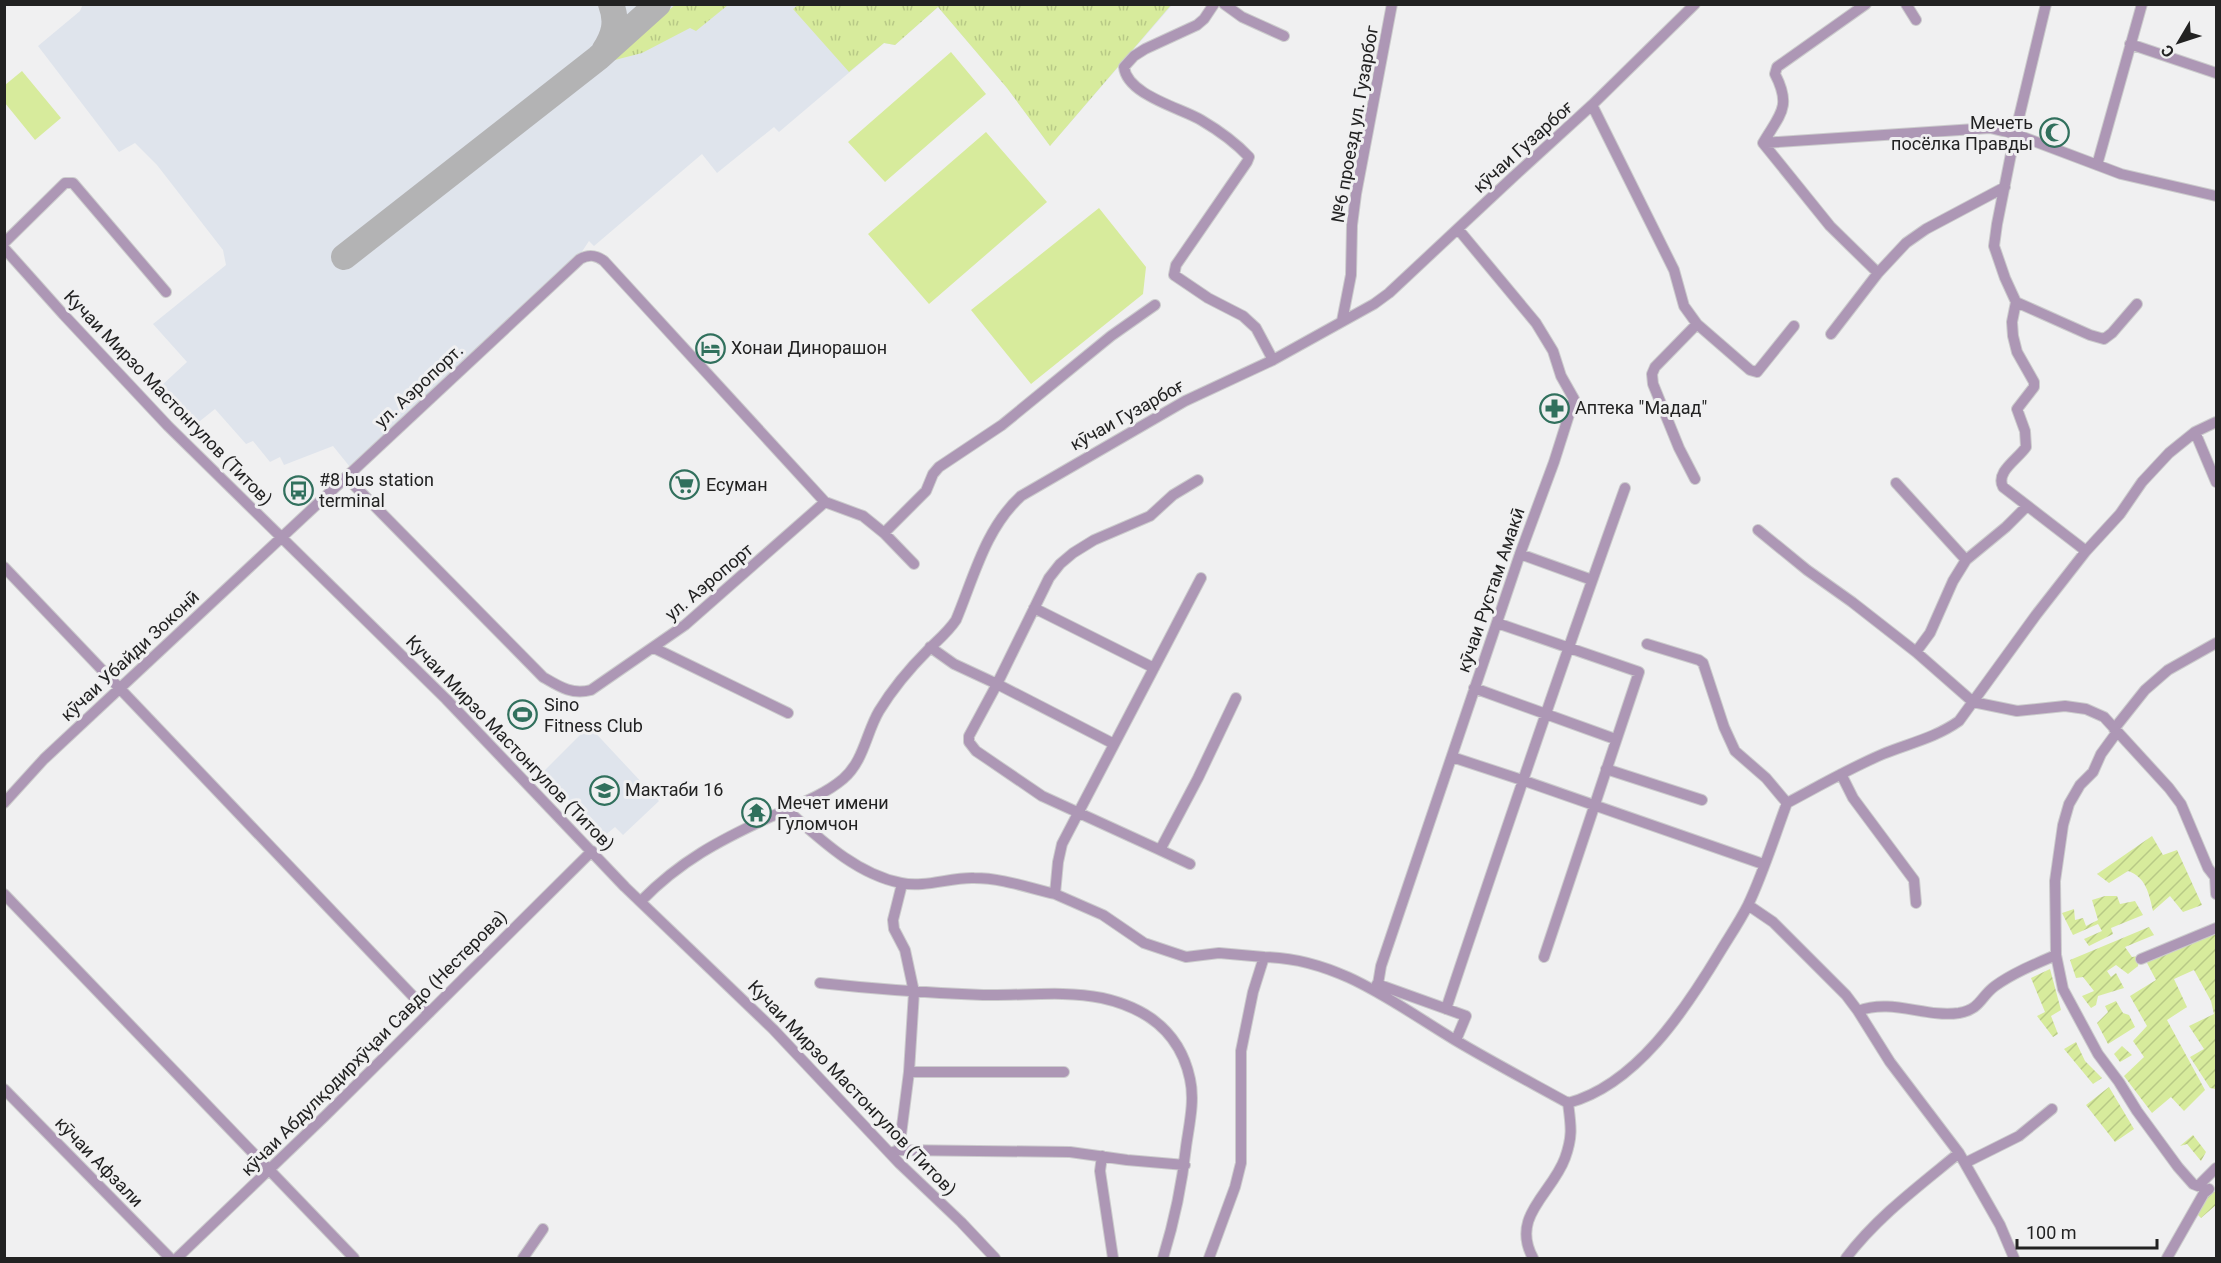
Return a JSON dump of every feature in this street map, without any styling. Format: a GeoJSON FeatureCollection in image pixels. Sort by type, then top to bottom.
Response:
{"type":"FeatureCollection","features":[{"type":"Feature","properties":{"kind":"street"},"geometry":{"type":"LineString","coordinates":[[1214,4],[1197,25],[1134,56],[1124,67],[1128,79],[1139,88],[1153,98],[1201,120],[1249,157],[1176,265],[1174,275],[1208,298],[1244,316],[1256,328],[1273,360]]}},
{"type":"Feature","properties":{"kind":"street"},"geometry":{"type":"LineString","coordinates":[[1224,4],[1242,17],[1284,36]]}},
{"type":"Feature","properties":{"kind":"street","name":"№6 проезд ул. Гузарбог"},"geometry":{"type":"LineString","coordinates":[[1342,321],[1351,274],[1352,225],[1356,194],[1392,4]]}},
{"type":"Feature","properties":{"kind":"street","name":"кӯчаи Гузарбоғ"},"geometry":{"type":"LineString","coordinates":[[641,901],[663,879],[690,858],[832,787],[852,770],[860,758],[879,712],[907,672],[930,647],[948,632],[956,620],[990,536],[1000,518],[1021,496],[1185,401],[1273,360],[1374,304],[1389,293],[1593,105],[1695,4]]}},
{"type":"Feature","properties":{"kind":"street"},"geometry":{"type":"LineString","coordinates":[[1763,143],[1782,111],[1785,101],[1784,90],[1775,74],[1777,67],[1866,4]]}},
{"type":"Feature","properties":{"kind":"street"},"geometry":{"type":"LineString","coordinates":[[1906,4],[1916,20]]}},
{"type":"Feature","properties":{"kind":"street"},"geometry":{"type":"LineString","coordinates":[[2046,4],[2015,134],[1997,224],[1995,246],[2005,278],[2016,302],[2012,322],[2013,336],[2017,352],[2034,382],[2034,387],[2017,409],[2025,431],[2026,447],[2001,475],[2000,482],[2003,487],[2086,551]]}},
{"type":"Feature","properties":{"kind":"street"},"geometry":{"type":"LineString","coordinates":[[2097,165],[2142,4]]}},
{"type":"Feature","properties":{"kind":"street"},"geometry":{"type":"LineString","coordinates":[[2130,44],[2217,73]]}},
{"type":"Feature","properties":{"kind":"street"},"geometry":{"type":"LineString","coordinates":[[1593,105],[1674,270],[1684,306],[1697,324],[1749,370],[1757,372],[1794,326]]}},
{"type":"Feature","properties":{"kind":"street"},"geometry":{"type":"LineString","coordinates":[[1763,143],[1990,128],[2015,134],[2121,174],[2217,196]]}},
{"type":"Feature","properties":{"kind":"street"},"geometry":{"type":"LineString","coordinates":[[1763,143],[1830,226],[1878,273]]}},
{"type":"Feature","properties":{"kind":"street"},"geometry":{"type":"LineString","coordinates":[[4,243],[65,183],[73,183],[166,292]]}},
{"type":"Feature","properties":{"kind":"street"},"geometry":{"type":"LineString","coordinates":[[1831,334],[1878,273],[1906,243],[1926,229],[2005,187]]}},
{"type":"Feature","properties":{"kind":"street","name":"кӯчаи Рустам Амакӣ"},"geometry":{"type":"LineString","coordinates":[[1377,987],[1474,688],[1574,399],[1561,376],[1553,351],[1536,323],[1458,229]]}},
{"type":"Feature","properties":{"kind":"street","name":"Кучаи Мирзо Мастонгулов (Титов)"},"geometry":{"type":"LineString","coordinates":[[4,248],[168,426],[446,699],[641,901],[894,1152],[995,1258]]}},
{"type":"Feature","properties":{"kind":"street","name":"ул. Аэропорт."},"geometry":{"type":"LineString","coordinates":[[281,538],[580,259],[587,256],[594,256],[604,261],[825,502]]}},
{"type":"Feature","properties":{"kind":"street"},"geometry":{"type":"LineString","coordinates":[[2016,302],[2104,339],[2137,304]]}},
{"type":"Feature","properties":{"kind":"street"},"geometry":{"type":"LineString","coordinates":[[884,533],[926,491],[933,474],[939,467],[1002,425],[1111,336],[1155,305]]}},
{"type":"Feature","properties":{"kind":"street"},"geometry":{"type":"LineString","coordinates":[[1695,479],[1675,438],[1653,384],[1652,374],[1655,367],[1697,324]]}},
{"type":"Feature","properties":{"kind":"street"},"geometry":{"type":"LineString","coordinates":[[1377,987],[1456,1040],[1568,1103],[1596,1094],[1616,1081],[1666,1032],[1699,987],[1748,905],[1787,802],[1884,753],[1930,739],[1959,721],[2086,551],[2120,514],[2142,482],[2169,453],[2195,432],[2217,422]]}},
{"type":"Feature","properties":{"kind":"street"},"geometry":{"type":"LineString","coordinates":[[2195,432],[2217,482]]}},
{"type":"Feature","properties":{"kind":"street","name":"ул. Аэропорт"},"geometry":{"type":"LineString","coordinates":[[346,477],[543,677],[578,693],[591,690],[686,625],[825,502]]}},
{"type":"Feature","properties":{"kind":"street"},"geometry":{"type":"LineString","coordinates":[[1190,864],[1042,796],[988,760],[971,746],[969,736],[1049,578],[1060,564],[1094,540],[1150,516],[1173,495],[1198,480]]}},
{"type":"Feature","properties":{"kind":"street"},"geometry":{"type":"LineString","coordinates":[[1896,483],[1966,560]]}},
{"type":"Feature","properties":{"kind":"street"},"geometry":{"type":"LineString","coordinates":[[1446,1009],[1522,780],[1547,715],[1625,488]]}},
{"type":"Feature","properties":{"kind":"street"},"geometry":{"type":"LineString","coordinates":[[825,502],[836,504],[862,516],[884,533],[914,564]]}},
{"type":"Feature","properties":{"kind":"street"},"geometry":{"type":"LineString","coordinates":[[1916,652],[1930,633],[1953,581],[1966,560],[2006,527],[2027,506]]}},
{"type":"Feature","properties":{"kind":"street"},"geometry":{"type":"LineString","coordinates":[[1758,530],[1916,652],[1974,702],[2017,711],[2065,706],[2086,709],[2104,717],[2181,804],[2208,868],[2216,877],[2217,894]]}},
{"type":"Feature","properties":{"kind":"street","name":"кӯчаи Убайди Зоконӣ"},"geometry":{"type":"LineString","coordinates":[[4,803],[44,759],[281,538]]}},
{"type":"Feature","properties":{"kind":"street"},"geometry":{"type":"LineString","coordinates":[[1520,554],[1592,580]]}},
{"type":"Feature","properties":{"kind":"street"},"geometry":{"type":"LineString","coordinates":[[4,567],[429,1013]]}},
{"type":"Feature","properties":{"kind":"street"},"geometry":{"type":"LineString","coordinates":[[1055,894],[1062,844],[1201,578]]}},
{"type":"Feature","properties":{"kind":"street"},"geometry":{"type":"LineString","coordinates":[[1034,608],[1154,668]]}},
{"type":"Feature","properties":{"kind":"street"},"geometry":{"type":"LineString","coordinates":[[1497,623],[1639,672],[1544,957]]}},
{"type":"Feature","properties":{"kind":"street"},"geometry":{"type":"LineString","coordinates":[[2209,1190],[2193,1184],[2137,1111],[2120,1082],[2098,1054],[2063,989],[2056,955],[2055,881],[2063,825],[2069,804],[2080,785],[2093,772],[2101,754],[2116,731],[2145,690],[2168,670],[2217,643]]}},
{"type":"Feature","properties":{"kind":"street"},"geometry":{"type":"LineString","coordinates":[[1647,644],[1703,663],[1724,727],[1735,751],[1766,778],[1787,802]]}},
{"type":"Feature","properties":{"kind":"street"},"geometry":{"type":"LineString","coordinates":[[930,647],[954,664],[1114,744]]}},
{"type":"Feature","properties":{"kind":"street"},"geometry":{"type":"LineString","coordinates":[[654,648],[788,713]]}},
{"type":"Feature","properties":{"kind":"street"},"geometry":{"type":"LineString","coordinates":[[1474,688],[1615,739]]}},
{"type":"Feature","properties":{"kind":"street"},"geometry":{"type":"LineString","coordinates":[[1160,850],[1236,698]]}},
{"type":"Feature","properties":{"kind":"street"},"geometry":{"type":"LineString","coordinates":[[1452,758],[1763,864]]}},
{"type":"Feature","properties":{"kind":"street"},"geometry":{"type":"LineString","coordinates":[[1606,769],[1702,800]]}},
{"type":"Feature","properties":{"kind":"street"},"geometry":{"type":"LineString","coordinates":[[1841,774],[1853,798],[1914,880],[1916,903]]}},
{"type":"Feature","properties":{"kind":"street"},"geometry":{"type":"LineString","coordinates":[[786,809],[830,848],[867,871],[902,884],[973,878],[1016,884],[1055,894],[1103,915],[1144,943],[1171,953],[1186,957],[1219,953],[1285,957],[1307,962],[1466,1017],[1456,1040]]}},
{"type":"Feature","properties":{"kind":"street","name":"кӯчаи Абдулқодирхӯҷаи Савдо (Нестерова)"},"geometry":{"type":"LineString","coordinates":[[177,1258],[592,851]]}},
{"type":"Feature","properties":{"kind":"street"},"geometry":{"type":"LineString","coordinates":[[902,884],[893,920],[894,929],[905,950],[914,992],[909,1072],[894,1152],[1070,1152],[1185,1165]]}},
{"type":"Feature","properties":{"kind":"street"},"geometry":{"type":"LineString","coordinates":[[4,894],[354,1258]]}},
{"type":"Feature","properties":{"kind":"street"},"geometry":{"type":"LineString","coordinates":[[1748,905],[1773,922],[1846,995],[1890,1062],[1959,1153],[2000,1225],[2014,1258]]}},
{"type":"Feature","properties":{"kind":"street"},"geometry":{"type":"LineString","coordinates":[[2141,959],[2217,928]]}},
{"type":"Feature","properties":{"kind":"street"},"geometry":{"type":"LineString","coordinates":[[1858,1011],[1882,1006],[1945,1014],[1973,1009],[1982,1002],[1993,987],[2027,967],[2056,955]]}},
{"type":"Feature","properties":{"kind":"street"},"geometry":{"type":"LineString","coordinates":[[1209,1258],[1235,1187],[1241,1163],[1241,1051],[1253,992],[1264,957]]}},
{"type":"Feature","properties":{"kind":"street"},"geometry":{"type":"LineString","coordinates":[[820,983],[914,992],[986,995],[1066,993],[1101,998],[1126,1005],[1150,1017],[1169,1033],[1182,1055],[1191,1080],[1191,1113],[1185,1165],[1171,1233],[1163,1258]]}},
{"type":"Feature","properties":{"kind":"street"},"geometry":{"type":"LineString","coordinates":[[909,1072],[1064,1072]]}},
{"type":"Feature","properties":{"kind":"street","name":"кӯчаи Афзали"},"geometry":{"type":"LineString","coordinates":[[4,1089],[170,1258]]}},
{"type":"Feature","properties":{"kind":"street"},"geometry":{"type":"LineString","coordinates":[[1533,1258],[1528,1249],[1525,1233],[1530,1217],[1565,1160],[1572,1131],[1568,1103]]}},
{"type":"Feature","properties":{"kind":"street"},"geometry":{"type":"LineString","coordinates":[[1965,1164],[2019,1136],[2052,1109]]}},
{"type":"Feature","properties":{"kind":"street"},"geometry":{"type":"LineString","coordinates":[[1846,1258],[1892,1209],[1959,1153]]}},
{"type":"Feature","properties":{"kind":"street"},"geometry":{"type":"LineString","coordinates":[[1102,1156],[1100,1171],[1114,1258]]}},
{"type":"Feature","properties":{"kind":"street"},"geometry":{"type":"LineString","coordinates":[[2167,1258],[2204,1193],[2209,1190],[2217,1168]]}},
{"type":"Feature","properties":{"kind":"street"},"geometry":{"type":"LineString","coordinates":[[523,1258],[543,1229]]}},
{"type":"Feature","properties":{"kind":"shaded area"},"geometry":{"type":"Polygon","coordinates":[[[83,4],[1172,5],[1050,146],[1007,88],[938,7],[895,45],[884,43],[779,132],[774,127],[717,173],[702,154],[594,246],[589,241],[581,253],[350,467],[333,446],[284,465],[280,457],[270,462],[253,441],[246,444],[215,409],[195,425],[161,386],[187,362],[153,324],[226,265],[223,250],[157,165],[135,143],[119,152],[38,46],[80,11],[83,4]]]}},
{"type":"Feature","properties":{"kind":"shaded area","name":"Мактаби 16"},"geometry":{"type":"Polygon","coordinates":[[[589,726],[659,801],[623,835],[615,827],[602,838],[543,772],[589,726]]]}},
{"type":"Feature","properties":{"kind":"green space"},"geometry":{"type":"Polygon","coordinates":[[[676,4],[728,5],[696,31],[690,28],[642,53],[611,61],[676,4]]]}},
{"type":"Feature","properties":{"kind":"green space"},"geometry":{"type":"Polygon","coordinates":[[[799,4],[1171,5],[1050,146],[1007,88],[938,7],[895,45],[884,43],[849,72],[793,9],[799,4]]]}},
{"type":"Feature","properties":{"kind":"green space"},"geometry":{"type":"Polygon","coordinates":[[[951,52],[986,94],[885,182],[848,142],[951,52]]]}},
{"type":"Feature","properties":{"kind":"green space"},"geometry":{"type":"Polygon","coordinates":[[[22,71],[61,118],[35,140],[5,103],[5,85],[22,71]]]}},
{"type":"Feature","properties":{"kind":"green space"},"geometry":{"type":"Polygon","coordinates":[[[986,132],[1047,202],[929,304],[868,234],[986,132]]]}},
{"type":"Feature","properties":{"kind":"green space"},"geometry":{"type":"Polygon","coordinates":[[[1099,208],[1146,267],[1143,294],[1031,384],[971,310],[1099,208]]]}},
{"type":"Feature","properties":{"kind":"green space"},"geometry":{"type":"Polygon","coordinates":[[[2152,836],[2163,855],[2177,850],[2202,905],[2183,912],[2170,896],[2153,911],[2146,887],[2139,877],[2128,871],[2109,883],[2097,874],[2152,836]]]}},
{"type":"Feature","properties":{"kind":"green space"},"geometry":{"type":"Polygon","coordinates":[[[2105,896],[2117,896],[2120,904],[2135,901],[2143,915],[2111,928],[2113,934],[2089,946],[2084,939],[2102,931],[2098,924],[2073,935],[2062,913],[2074,909],[2075,920],[2083,918],[2086,926],[2098,920],[2092,900],[2105,896]]]}},
{"type":"Feature","properties":{"kind":"green space"},"geometry":{"type":"Polygon","coordinates":[[[2149,927],[2154,935],[2125,947],[2132,957],[2139,956],[2138,966],[2128,974],[2116,965],[2107,971],[2111,977],[2116,973],[2124,988],[2098,996],[2096,1005],[2091,1008],[2082,996],[2094,991],[2083,977],[2076,978],[2070,960],[2149,927]]]}},
{"type":"Feature","properties":{"kind":"green space"},"geometry":{"type":"Polygon","coordinates":[[[2216,931],[2216,1089],[2210,1088],[2190,1057],[2204,1049],[2189,1026],[2214,1014],[2211,1001],[2194,970],[2174,979],[2187,1007],[2167,1020],[2205,1090],[2184,1111],[2171,1097],[2152,1113],[2124,1076],[2144,1057],[2133,1041],[2147,1026],[2130,996],[2156,980],[2146,961],[2216,931]]]}},
{"type":"Feature","properties":{"kind":"green space"},"geometry":{"type":"Polygon","coordinates":[[[2050,969],[2061,1010],[2051,1016],[2058,1034],[2053,1037],[2037,1016],[2045,1012],[2031,978],[2050,969]]]}},
{"type":"Feature","properties":{"kind":"green space"},"geometry":{"type":"Polygon","coordinates":[[[2116,1001],[2123,1013],[2129,1015],[2135,1027],[2108,1044],[2097,1023],[2108,1012],[2105,1006],[2116,1001]]]}},
{"type":"Feature","properties":{"kind":"green space"},"geometry":{"type":"Polygon","coordinates":[[[2076,1042],[2085,1061],[2102,1078],[2093,1084],[2064,1049],[2076,1042]]]}},
{"type":"Feature","properties":{"kind":"green space"},"geometry":{"type":"Polygon","coordinates":[[[2122,1046],[2132,1055],[2120,1062],[2114,1054],[2122,1046]]]}},
{"type":"Feature","properties":{"kind":"green space"},"geometry":{"type":"Polygon","coordinates":[[[2109,1087],[2134,1129],[2115,1142],[2086,1105],[2109,1087]]]}},
{"type":"Feature","properties":{"kind":"green space"},"geometry":{"type":"Polygon","coordinates":[[[2193,1135],[2206,1152],[2201,1161],[2187,1144],[2180,1146],[2193,1135]]]}},
{"type":"Feature","properties":{"kind":"green space"},"geometry":{"type":"Polygon","coordinates":[[[2206,1185],[2216,1193],[2216,1205],[2201,1218],[2196,1213],[2206,1185]]]}},
{"type":"Feature","properties":{"kind":"taxiway"},"geometry":{"type":"LineString","coordinates":[[604,51],[614,29],[611,4]]}},
{"type":"Feature","properties":{"kind":"taxiway"},"geometry":{"type":"LineString","coordinates":[[344,257],[598,58],[658,4]]}},
{"type":"Feature","properties":{"kind":"place","name":"Мечеть посёлка Правды"},"geometry":{"type":"Point","coordinates":[2054,133]}},
{"type":"Feature","properties":{"kind":"place","name":"Хонаи Динорашон"},"geometry":{"type":"Point","coordinates":[710,348]}},
{"type":"Feature","properties":{"kind":"place","name":"Аптека \"Мадад\""},"geometry":{"type":"Point","coordinates":[1554,408]}},
{"type":"Feature","properties":{"kind":"place","name":"Есуман"},"geometry":{"type":"Point","coordinates":[685,485]}},
{"type":"Feature","properties":{"kind":"place","name":"#8 bus station terminal"},"geometry":{"type":"Point","coordinates":[298,490]}},
{"type":"Feature","properties":{"kind":"place","name":"Sino Fitness Club"},"geometry":{"type":"Point","coordinates":[523,715]}},
{"type":"Feature","properties":{"kind":"place","name":"Мактаби 16"},"geometry":{"type":"Point","coordinates":[604,790]}},
{"type":"Feature","properties":{"kind":"place","name":"Мечет имени Гуломчон"},"geometry":{"type":"Point","coordinates":[756,813]}}]}
